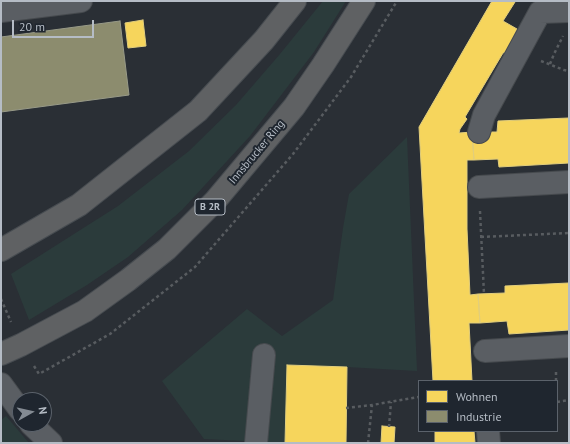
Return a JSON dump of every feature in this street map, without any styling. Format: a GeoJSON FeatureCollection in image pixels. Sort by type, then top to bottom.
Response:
{"type":"FeatureCollection","features":[{"type":"Feature","properties":{"kind":"highway"},"geometry":{"type":"LineString","coordinates":[[1,250],[79,205],[198,111],[264,40],[295,1]]}},
{"type":"Feature","properties":{"kind":"highway","name":"Innsbrucker Ring"},"geometry":{"type":"LineString","coordinates":[[1,354],[85,311],[128,280],[167,249],[215,201],[294,107],[364,1]]}},
{"type":"Feature","properties":{"kind":"street"},"geometry":{"type":"LineString","coordinates":[[1,11],[81,1]]}},
{"type":"Feature","properties":{"kind":"street"},"geometry":{"type":"LineString","coordinates":[[478,132],[484,115],[540,12],[567,22]]}},
{"type":"Feature","properties":{"kind":"street"},"geometry":{"type":"LineString","coordinates":[[479,187],[569,182]]}},
{"type":"Feature","properties":{"kind":"street"},"geometry":{"type":"LineString","coordinates":[[485,351],[569,346]]}},
{"type":"Feature","properties":{"kind":"street"},"geometry":{"type":"LineString","coordinates":[[256,443],[264,355]]}},
{"type":"Feature","properties":{"kind":"street"},"geometry":{"type":"LineString","coordinates":[[1,384],[12,399]]}},
{"type":"Feature","properties":{"kind":"street"},"geometry":{"type":"LineString","coordinates":[[39,432],[51,443]]}},
{"type":"Feature","properties":{"kind":"street"},"geometry":{"type":"LineString","coordinates":[[488,432],[489,443]]}},
{"type":"Feature","properties":{"kind":"path"},"geometry":{"type":"LineString","coordinates":[[550,64],[567,22]]}},
{"type":"Feature","properties":{"kind":"path"},"geometry":{"type":"LineString","coordinates":[[479,187],[484,294]]}},
{"type":"Feature","properties":{"kind":"path"},"geometry":{"type":"LineString","coordinates":[[481,237],[569,233]]}},
{"type":"Feature","properties":{"kind":"path"},"geometry":{"type":"LineString","coordinates":[[346,408],[418,397]]}},
{"type":"Feature","properties":{"kind":"path"},"geometry":{"type":"LineString","coordinates":[[558,402],[569,400]]}},
{"type":"Feature","properties":{"kind":"path"},"geometry":{"type":"LineString","coordinates":[[389,427],[391,402]]}},
{"type":"Feature","properties":{"kind":"path"},"geometry":{"type":"LineString","coordinates":[[368,443],[372,405]]}},
{"type":"Feature","properties":{"kind":"shaded area"},"geometry":{"type":"Polygon","coordinates":[[[323,1],[346,1],[314,52],[250,136],[182,210],[128,257],[87,285],[29,320],[11,274],[118,206],[189,151],[236,105],[323,1]]]}},
{"type":"Feature","properties":{"kind":"shaded area"},"geometry":{"type":"Polygon","coordinates":[[[407,137],[417,371],[287,365],[285,443],[204,439],[162,381],[247,309],[282,336],[333,300],[349,194],[407,137]]]}},
{"type":"Feature","properties":{"kind":"shaded area"},"geometry":{"type":"Polygon","coordinates":[[[6,416],[12,423],[12,432],[20,432],[29,443],[1,443],[1,420],[6,416]]]}},
{"type":"Feature","properties":{"kind":"building: Wohnen"},"geometry":{"type":"Polygon","coordinates":[[[492,1],[515,2],[503,21],[517,29],[511,42],[511,51],[503,53],[465,117],[467,119],[459,133],[472,132],[474,160],[467,160],[467,229],[470,295],[478,294],[480,323],[469,323],[472,380],[433,380],[419,127],[492,1]]]}},
{"type":"Feature","properties":{"kind":"building: Wohnen"},"geometry":{"type":"Polygon","coordinates":[[[143,20],[146,46],[128,48],[125,23],[143,20]]]}},
{"type":"Feature","properties":{"kind":"building: Wohnen"},"geometry":{"type":"Polygon","coordinates":[[[569,118],[569,163],[499,167],[498,159],[474,160],[472,132],[497,132],[498,121],[569,118]]]}},
{"type":"Feature","properties":{"kind":"building: Wohnen"},"geometry":{"type":"Polygon","coordinates":[[[569,283],[569,330],[509,334],[507,321],[480,323],[478,294],[505,293],[505,286],[569,283]]]}},
{"type":"Feature","properties":{"kind":"building: Wohnen"},"geometry":{"type":"Polygon","coordinates":[[[287,365],[347,367],[346,443],[285,443],[287,365]]]}},
{"type":"Feature","properties":{"kind":"building: Wohnen"},"geometry":{"type":"Polygon","coordinates":[[[382,426],[395,427],[394,443],[381,443],[382,426]]]}},
{"type":"Feature","properties":{"kind":"building: Wohnen"},"geometry":{"type":"Polygon","coordinates":[[[435,432],[474,432],[475,443],[435,443],[435,432]]]}},
{"type":"Feature","properties":{"kind":"building: Industrie"},"geometry":{"type":"Polygon","coordinates":[[[120,21],[129,95],[1,112],[1,37],[120,21]]]}}]}
